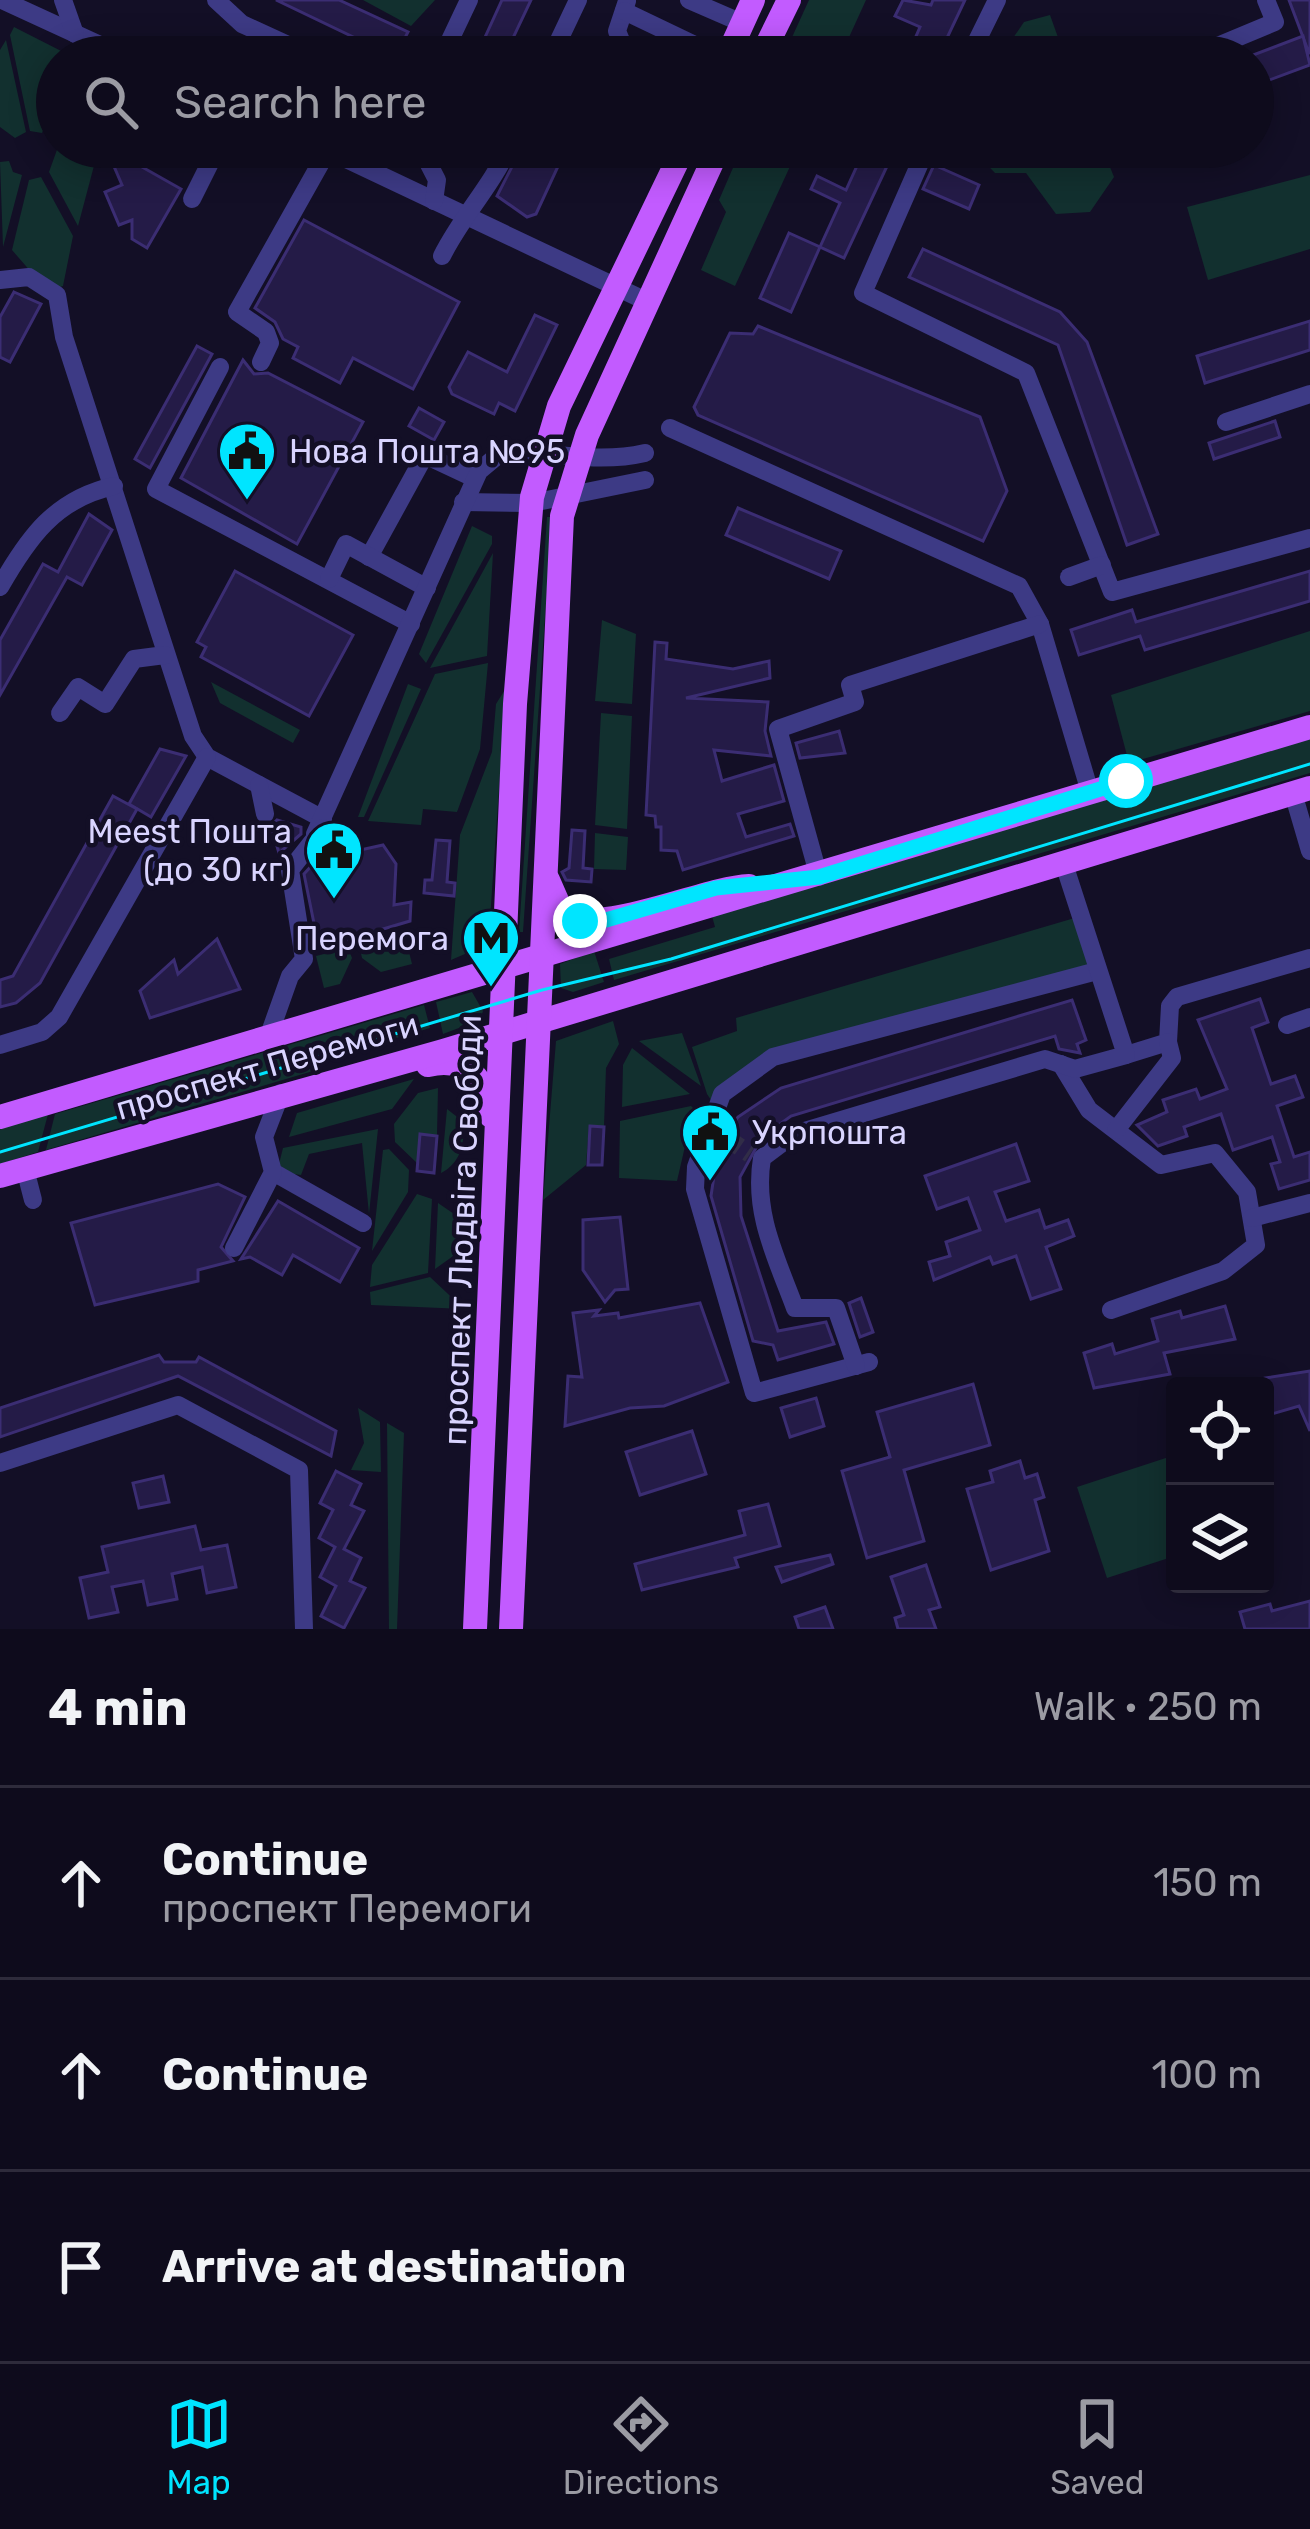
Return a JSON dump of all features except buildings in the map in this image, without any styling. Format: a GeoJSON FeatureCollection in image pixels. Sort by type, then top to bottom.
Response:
{"type":"FeatureCollection","features":[{"type":"Feature","properties":{"kind":"main road"},"geometry":{"type":"LineString","coordinates":[[771,36],[789,0]]}},
{"type":"Feature","properties":{"kind":"main road","name":"проспект Людвіга Свободи"},"geometry":{"type":"LineString","coordinates":[[475,1629],[514,704],[532,502],[541,452],[674,168]]}},
{"type":"Feature","properties":{"kind":"main road","name":"проспект Людвіга Свободи"},"geometry":{"type":"LineString","coordinates":[[512,1629],[565,495],[579,454],[709,168]]}},
{"type":"Feature","properties":{"kind":"main road","name":"проспект Перемоги"},"geometry":{"type":"LineString","coordinates":[[0,1117],[819,877],[1310,727]]}},
{"type":"Feature","properties":{"kind":"main road","name":"проспект Перемоги"},"geometry":{"type":"LineString","coordinates":[[12,1173],[541,1022],[1302,790]]}},
{"type":"Feature","properties":{"kind":"main road"},"geometry":{"type":"LineString","coordinates":[[545,873],[562,912],[591,922],[716,888],[793,883]]}},
{"type":"Feature","properties":{"kind":"main road"},"geometry":{"type":"LineString","coordinates":[[281,1093],[298,1098],[454,1061],[485,1087],[495,1161]]}},
{"type":"Feature","properties":{"kind":"street"},"geometry":{"type":"LineString","coordinates":[[2,0],[79,36]]}},
{"type":"Feature","properties":{"kind":"street"},"geometry":{"type":"LineString","coordinates":[[63,0],[75,34]]}},
{"type":"Feature","properties":{"kind":"street"},"geometry":{"type":"LineString","coordinates":[[217,0],[242,24],[268,36]]}},
{"type":"Feature","properties":{"kind":"street"},"geometry":{"type":"LineString","coordinates":[[452,36],[469,0]]}},
{"type":"Feature","properties":{"kind":"street"},"geometry":{"type":"LineString","coordinates":[[561,36],[578,0]]}},
{"type":"Feature","properties":{"kind":"street"},"geometry":{"type":"LineString","coordinates":[[689,0],[747,12]]}},
{"type":"Feature","properties":{"kind":"street"},"geometry":{"type":"LineString","coordinates":[[979,36],[997,0]]}},
{"type":"Feature","properties":{"kind":"street"},"geometry":{"type":"LineString","coordinates":[[1241,36],[1275,22],[1266,0]]}},
{"type":"Feature","properties":{"kind":"street"},"geometry":{"type":"LineString","coordinates":[[619,36],[625,5],[681,36]]}},
{"type":"Feature","properties":{"kind":"street"},"geometry":{"type":"LineString","coordinates":[[192,199],[208,168]]}},
{"type":"Feature","properties":{"kind":"street"},"geometry":{"type":"LineString","coordinates":[[261,362],[270,343],[266,332],[237,312],[314,168]]}},
{"type":"Feature","properties":{"kind":"street"},"geometry":{"type":"LineString","coordinates":[[364,168],[646,302]]}},
{"type":"Feature","properties":{"kind":"street"},"geometry":{"type":"LineString","coordinates":[[431,168],[437,180],[434,201]]}},
{"type":"Feature","properties":{"kind":"street"},"geometry":{"type":"LineString","coordinates":[[442,256],[463,214],[491,187],[500,168]]}},
{"type":"Feature","properties":{"kind":"street"},"geometry":{"type":"LineString","coordinates":[[918,168],[863,293],[1027,373],[1112,592],[1310,538]]}},
{"type":"Feature","properties":{"kind":"street"},"geometry":{"type":"LineString","coordinates":[[0,280],[29,277],[57,296],[64,337],[188,726],[207,757],[323,820]]}},
{"type":"Feature","properties":{"kind":"street"},"geometry":{"type":"LineString","coordinates":[[220,368],[156,489],[411,624]]}},
{"type":"Feature","properties":{"kind":"street"},"geometry":{"type":"LineString","coordinates":[[1226,422],[1310,394]]}},
{"type":"Feature","properties":{"kind":"street"},"geometry":{"type":"LineString","coordinates":[[670,428],[1019,586],[1040,624],[1090,792]]}},
{"type":"Feature","properties":{"kind":"street"},"geometry":{"type":"LineString","coordinates":[[269,1035],[290,976],[304,959],[290,870],[323,827],[474,478],[503,451],[579,454],[603,463],[645,454]]}},
{"type":"Feature","properties":{"kind":"street"},"geometry":{"type":"LineString","coordinates":[[369,557],[425,454],[474,478]]}},
{"type":"Feature","properties":{"kind":"street"},"geometry":{"type":"LineString","coordinates":[[463,502],[532,502],[645,480]]}},
{"type":"Feature","properties":{"kind":"street"},"geometry":{"type":"LineString","coordinates":[[0,587],[48,518],[70,502],[114,486]]}},
{"type":"Feature","properties":{"kind":"street"},"geometry":{"type":"LineString","coordinates":[[329,579],[346,544],[427,588]]}},
{"type":"Feature","properties":{"kind":"street"},"geometry":{"type":"LineString","coordinates":[[1069,577],[1102,565]]}},
{"type":"Feature","properties":{"kind":"street"},"geometry":{"type":"LineString","coordinates":[[819,877],[778,729],[855,702],[850,685],[1040,624]]}},
{"type":"Feature","properties":{"kind":"street"},"geometry":{"type":"LineString","coordinates":[[60,713],[78,687],[105,704],[134,658],[165,656]]}},
{"type":"Feature","properties":{"kind":"street"},"geometry":{"type":"LineString","coordinates":[[0,1045],[42,1032],[59,1017],[207,757]]}},
{"type":"Feature","properties":{"kind":"street"},"geometry":{"type":"LineString","coordinates":[[259,785],[265,814]]}},
{"type":"Feature","properties":{"kind":"street"},"geometry":{"type":"LineString","coordinates":[[1302,790],[1310,850]]}},
{"type":"Feature","properties":{"kind":"street"},"geometry":{"type":"LineString","coordinates":[[1063,861],[1126,1055]]}},
{"type":"Feature","properties":{"kind":"street"},"geometry":{"type":"LineString","coordinates":[[1116,1130],[1172,1058],[1170,1006],[1177,997],[1310,958]]}},
{"type":"Feature","properties":{"kind":"street"},"geometry":{"type":"LineString","coordinates":[[1097,970],[773,1058],[722,1094],[717,1131],[695,1190],[754,1393],[862,1364],[836,1308],[795,1308],[762,1222],[756,1156],[794,1134],[1045,1059],[1075,1069],[1168,1042]]}},
{"type":"Feature","properties":{"kind":"street"},"geometry":{"type":"LineString","coordinates":[[1287,1024],[1310,1017]]}},
{"type":"Feature","properties":{"kind":"street"},"geometry":{"type":"LineString","coordinates":[[1061,1064],[1090,1110],[1160,1165],[1215,1153],[1247,1192],[1256,1245],[1223,1271],[1111,1310]]}},
{"type":"Feature","properties":{"kind":"street"},"geometry":{"type":"LineString","coordinates":[[234,1248],[274,1172],[264,1136],[281,1093]]}},
{"type":"Feature","properties":{"kind":"street"},"geometry":{"type":"LineString","coordinates":[[274,1172],[363,1223]]}},
{"type":"Feature","properties":{"kind":"street"},"geometry":{"type":"LineString","coordinates":[[12,1173],[35,1199]]}},
{"type":"Feature","properties":{"kind":"street"},"geometry":{"type":"LineString","coordinates":[[1252,1218],[1310,1203]]}},
{"type":"Feature","properties":{"kind":"street"},"geometry":{"type":"LineString","coordinates":[[0,1463],[178,1405],[299,1470],[304,1629]]}},
{"type":"Feature","properties":{"kind":"green space"},"geometry":{"type":"Polygon","coordinates":[[[363,0],[435,0],[411,26],[363,0]]]}},
{"type":"Feature","properties":{"kind":"green space"},"geometry":{"type":"Polygon","coordinates":[[[809,0],[866,0],[850,36],[793,36],[809,0]]]}},
{"type":"Feature","properties":{"kind":"green space"},"geometry":{"type":"Polygon","coordinates":[[[1050,15],[1058,36],[1014,36],[1024,22],[1050,15]]]}},
{"type":"Feature","properties":{"kind":"green space"},"geometry":{"type":"Polygon","coordinates":[[[14,27],[36,38],[36,132],[30,131],[10,35],[14,27]]]}},
{"type":"Feature","properties":{"kind":"green space"},"geometry":{"type":"Polygon","coordinates":[[[6,40],[26,132],[15,138],[0,127],[0,50],[6,40]]]}},
{"type":"Feature","properties":{"kind":"green space"},"geometry":{"type":"Polygon","coordinates":[[[9,161],[13,172],[22,175],[3,247],[0,162],[9,161]]]}},
{"type":"Feature","properties":{"kind":"green space"},"geometry":{"type":"Polygon","coordinates":[[[50,168],[93,168],[78,226],[50,168]]]}},
{"type":"Feature","properties":{"kind":"green space"},"geometry":{"type":"Polygon","coordinates":[[[733,168],[789,168],[735,286],[701,270],[726,212],[719,200],[733,168]]]}},
{"type":"Feature","properties":{"kind":"green space"},"geometry":{"type":"Polygon","coordinates":[[[990,168],[1110,168],[1114,177],[1090,212],[1056,214],[1026,173],[995,173],[990,168]]]}},
{"type":"Feature","properties":{"kind":"green space"},"geometry":{"type":"Polygon","coordinates":[[[1310,175],[1310,249],[1208,280],[1187,207],[1310,175]]]}},
{"type":"Feature","properties":{"kind":"green space"},"geometry":{"type":"Polygon","coordinates":[[[41,177],[73,236],[63,286],[57,288],[32,273],[12,250],[29,180],[41,177]]]}},
{"type":"Feature","properties":{"kind":"green space"},"geometry":{"type":"Polygon","coordinates":[[[547,517],[552,517],[523,932],[519,932],[547,517]]]}},
{"type":"Feature","properties":{"kind":"green space"},"geometry":{"type":"Polygon","coordinates":[[[472,526],[492,536],[492,544],[426,663],[419,654],[472,526]]]}},
{"type":"Feature","properties":{"kind":"green space"},"geometry":{"type":"Polygon","coordinates":[[[493,553],[487,656],[430,668],[493,553]]]}},
{"type":"Feature","properties":{"kind":"green space"},"geometry":{"type":"Polygon","coordinates":[[[602,620],[636,634],[632,704],[595,701],[602,620]]]}},
{"type":"Feature","properties":{"kind":"green space"},"geometry":{"type":"Polygon","coordinates":[[[1310,631],[1310,711],[1129,763],[1111,695],[1310,631]]]}},
{"type":"Feature","properties":{"kind":"green space"},"geometry":{"type":"Polygon","coordinates":[[[488,663],[480,749],[457,812],[423,809],[421,825],[368,821],[435,674],[488,663]]]}},
{"type":"Feature","properties":{"kind":"green space"},"geometry":{"type":"Polygon","coordinates":[[[211,682],[300,730],[293,743],[220,703],[211,682]]]}},
{"type":"Feature","properties":{"kind":"green space"},"geometry":{"type":"Polygon","coordinates":[[[408,684],[421,689],[364,817],[358,817],[408,684]]]}},
{"type":"Feature","properties":{"kind":"green space"},"geometry":{"type":"Polygon","coordinates":[[[506,688],[489,934],[481,947],[451,960],[460,835],[492,752],[496,704],[506,688]]]}},
{"type":"Feature","properties":{"kind":"green space"},"geometry":{"type":"Polygon","coordinates":[[[601,713],[632,716],[627,829],[595,825],[601,713]]]}},
{"type":"Feature","properties":{"kind":"green space"},"geometry":{"type":"Polygon","coordinates":[[[1310,738],[1310,773],[614,980],[609,959],[715,927],[712,916],[1310,738]]]}},
{"type":"Feature","properties":{"kind":"green space"},"geometry":{"type":"Polygon","coordinates":[[[595,833],[628,837],[626,870],[594,869],[595,833]]]}},
{"type":"Feature","properties":{"kind":"green space"},"geometry":{"type":"Polygon","coordinates":[[[1078,917],[1092,965],[755,1060],[711,1100],[707,1094],[692,1047],[737,1031],[736,1018],[1078,917]]]}},
{"type":"Feature","properties":{"kind":"green space"},"geometry":{"type":"Polygon","coordinates":[[[404,932],[412,964],[381,972],[362,958],[359,944],[404,932]]]}},
{"type":"Feature","properties":{"kind":"green space"},"geometry":{"type":"Polygon","coordinates":[[[348,948],[352,958],[340,984],[324,988],[316,956],[348,948]]]}},
{"type":"Feature","properties":{"kind":"green space"},"geometry":{"type":"Polygon","coordinates":[[[594,951],[604,982],[573,992],[561,988],[560,964],[594,951]]]}},
{"type":"Feature","properties":{"kind":"green space"},"geometry":{"type":"Polygon","coordinates":[[[472,992],[483,1011],[480,1020],[443,1034],[436,1002],[472,992]]]}},
{"type":"Feature","properties":{"kind":"green space"},"geometry":{"type":"Polygon","coordinates":[[[424,1005],[430,1028],[312,1063],[313,1071],[46,1150],[55,1114],[424,1005]]]}},
{"type":"Feature","properties":{"kind":"green space"},"geometry":{"type":"Polygon","coordinates":[[[613,1021],[619,1044],[606,1068],[604,1126],[589,1126],[586,1165],[543,1200],[556,1041],[613,1021]]]}},
{"type":"Feature","properties":{"kind":"green space"},"geometry":{"type":"Polygon","coordinates":[[[682,1033],[701,1086],[639,1041],[682,1033]]]}},
{"type":"Feature","properties":{"kind":"green space"},"geometry":{"type":"Polygon","coordinates":[[[632,1048],[690,1094],[622,1107],[623,1065],[632,1048]]]}},
{"type":"Feature","properties":{"kind":"green space"},"geometry":{"type":"Polygon","coordinates":[[[414,1079],[392,1109],[289,1137],[297,1113],[414,1079]]]}},
{"type":"Feature","properties":{"kind":"green space"},"geometry":{"type":"Polygon","coordinates":[[[438,1088],[437,1135],[420,1134],[417,1163],[395,1142],[394,1124],[418,1093],[438,1088]]]}},
{"type":"Feature","properties":{"kind":"green space"},"geometry":{"type":"Polygon","coordinates":[[[691,1106],[701,1116],[686,1142],[677,1181],[619,1178],[620,1121],[691,1106]]]}},
{"type":"Feature","properties":{"kind":"green space"},"geometry":{"type":"Polygon","coordinates":[[[447,1109],[461,1120],[463,1143],[458,1157],[441,1173],[447,1109]]]}},
{"type":"Feature","properties":{"kind":"green space"},"geometry":{"type":"Polygon","coordinates":[[[48,1114],[38,1152],[0,1164],[0,1128],[48,1114]]]}},
{"type":"Feature","properties":{"kind":"green space"},"geometry":{"type":"Polygon","coordinates":[[[378,1129],[369,1214],[362,1143],[309,1154],[301,1175],[286,1173],[279,1164],[283,1148],[378,1129]]]}},
{"type":"Feature","properties":{"kind":"green space"},"geometry":{"type":"Polygon","coordinates":[[[389,1149],[409,1170],[408,1192],[372,1251],[383,1150],[389,1149]]]}},
{"type":"Feature","properties":{"kind":"green space"},"geometry":{"type":"Polygon","coordinates":[[[417,1194],[432,1199],[428,1273],[370,1287],[372,1265],[417,1194]]]}},
{"type":"Feature","properties":{"kind":"green space"},"geometry":{"type":"Polygon","coordinates":[[[438,1203],[457,1216],[456,1254],[435,1269],[438,1203]]]}},
{"type":"Feature","properties":{"kind":"green space"},"geometry":{"type":"Polygon","coordinates":[[[430,1277],[464,1309],[371,1305],[370,1292],[430,1277]]]}},
{"type":"Feature","properties":{"kind":"green space"},"geometry":{"type":"Polygon","coordinates":[[[358,1408],[380,1422],[381,1472],[351,1470],[364,1443],[358,1408]]]}},
{"type":"Feature","properties":{"kind":"green space"},"geometry":{"type":"Polygon","coordinates":[[[387,1423],[404,1433],[397,1629],[389,1629],[387,1423]]]}},
{"type":"Feature","properties":{"kind":"green space"},"geometry":{"type":"Polygon","coordinates":[[[1166,1458],[1166,1559],[1107,1578],[1077,1487],[1166,1458]]]}},
{"type":"Feature","properties":{"kind":"tunnel"},"geometry":{"type":"LineString","coordinates":[[725,1137],[750,1154]]}},
{"type":"Feature","properties":{"kind":"tram line"},"geometry":{"type":"LineString","coordinates":[[0,1152],[542,990],[671,959],[1310,764]]}},
{"type":"Feature","properties":{"kind":"place","name":"Нова Пошта №95"},"geometry":{"type":"Point","coordinates":[247,502]}},
{"type":"Feature","properties":{"kind":"place","name":"Meest Пошта (до 30 кг)"},"geometry":{"type":"Point","coordinates":[334,901]}},
{"type":"Feature","properties":{"kind":"place","name":"Перемога"},"geometry":{"type":"Point","coordinates":[491,989]}},
{"type":"Feature","properties":{"kind":"place","name":"Укрпошта"},"geometry":{"type":"Point","coordinates":[710,1183]}},
{"type":"Feature","properties":{"kind":"route"},"geometry":{"type":"LineString","coordinates":[[580,921],[606,920],[716,888],[819,877],[1126,781]]}}]}
